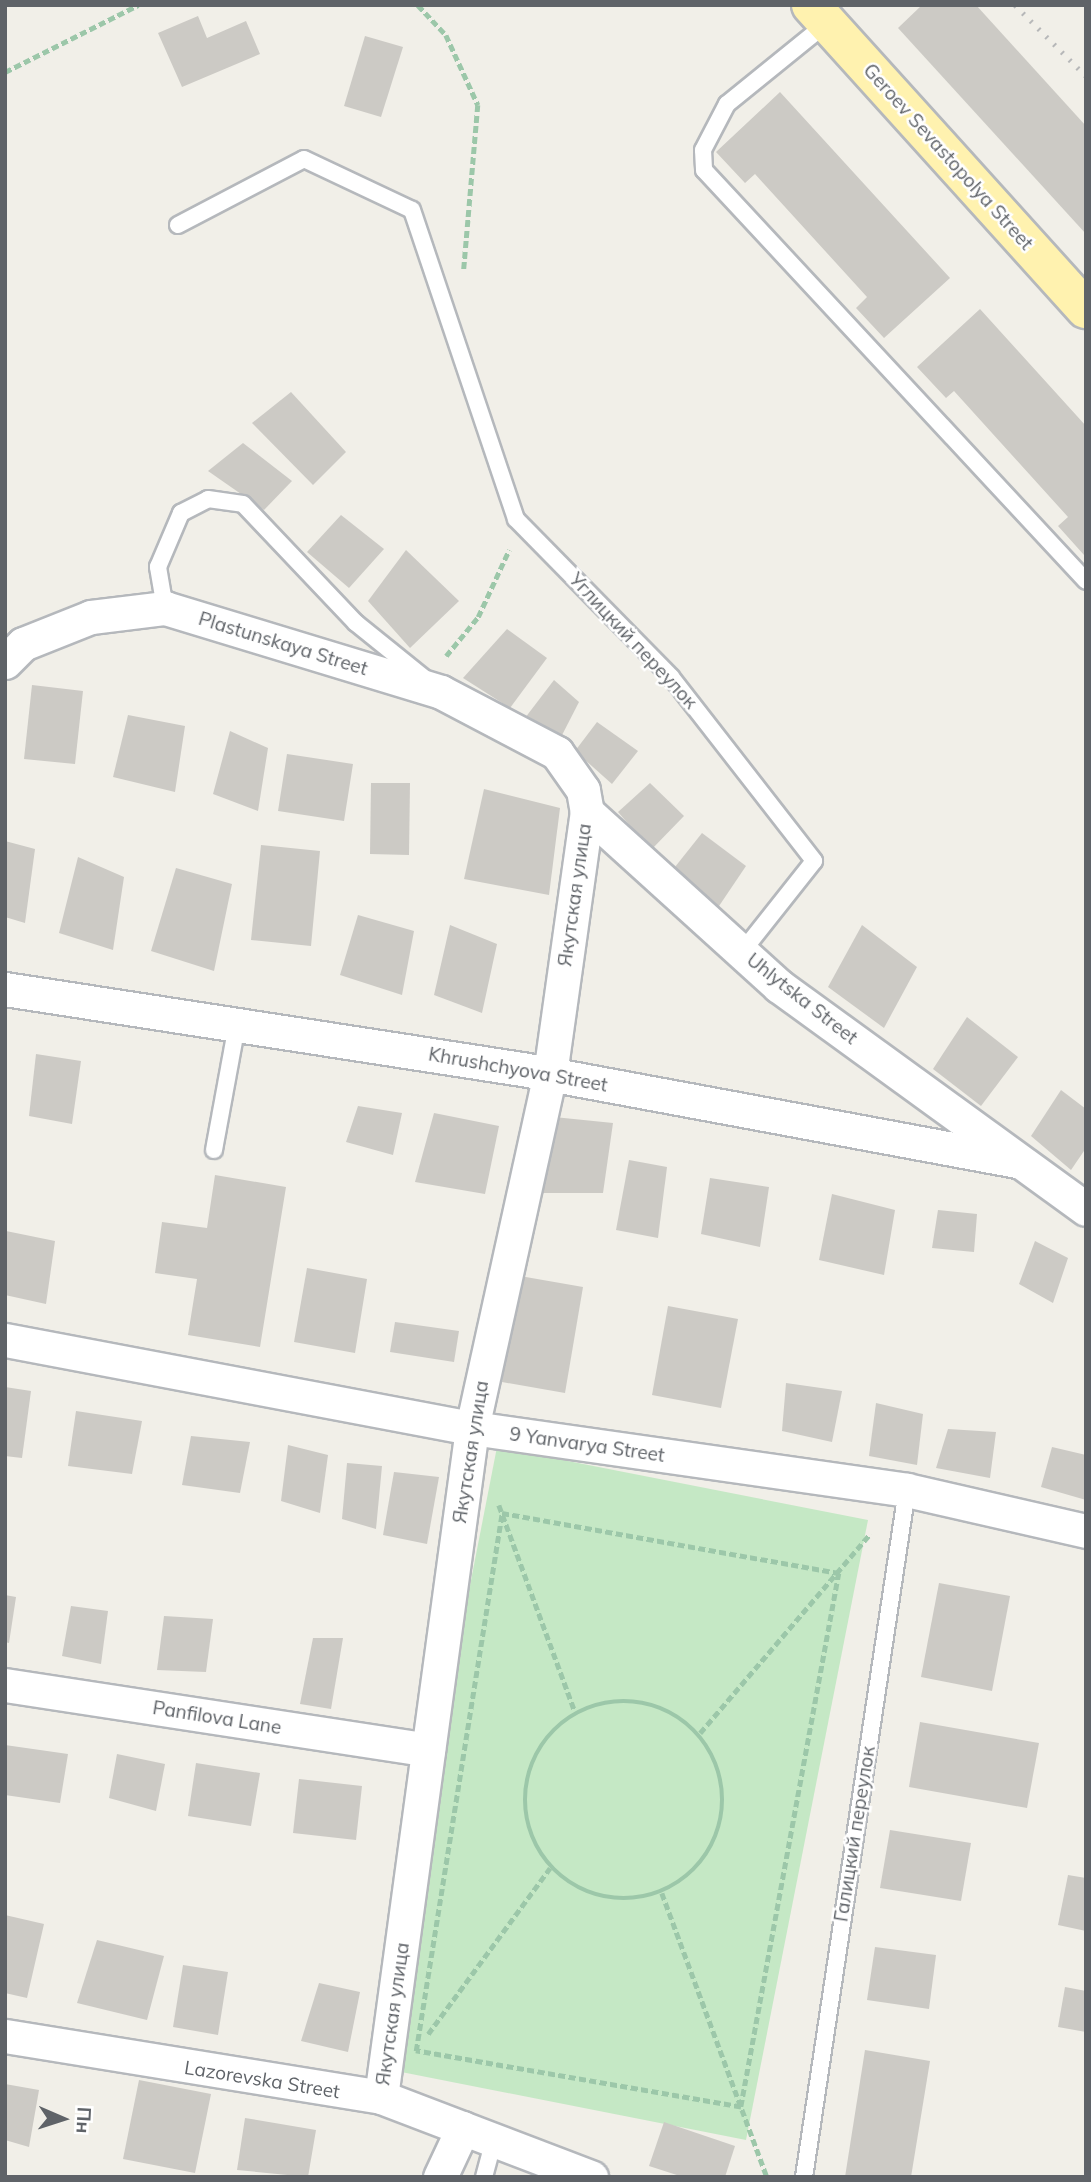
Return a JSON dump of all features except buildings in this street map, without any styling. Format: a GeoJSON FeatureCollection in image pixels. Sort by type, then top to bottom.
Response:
{"type":"FeatureCollection","features":[{"type":"Feature","properties":{"kind":"main road","name":"Geroev Sevastopolya Street"},"geometry":{"type":"LineString","coordinates":[[819,14],[1086,309]]}},
{"type":"Feature","properties":{"kind":"street","name":"Plastunskaya Street"},"geometry":{"type":"LineString","coordinates":[[5,662],[23,644],[91,617],[165,608],[434,686],[557,753]]}},
{"type":"Feature","properties":{"kind":"street","name":"Uhlytska Street"},"geometry":{"type":"LineString","coordinates":[[557,753],[583,790],[587,812],[779,986],[1028,1163],[1086,1209]]}},
{"type":"Feature","properties":{"kind":"street","name":"Якутская улица"},"geometry":{"type":"LineString","coordinates":[[381,2097],[472,1428],[550,1074],[587,812]]}},
{"type":"Feature","properties":{"kind":"street","name":"Khrushchyova Street"},"geometry":{"type":"LineString","coordinates":[[5,989],[550,1074],[1028,1163]]}},
{"type":"Feature","properties":{"kind":"street","name":"9 Yanvarya Street"},"geometry":{"type":"LineString","coordinates":[[5,1340],[472,1428],[906,1490],[1086,1531]]}},
{"type":"Feature","properties":{"kind":"street","name":"Panfilova Lane"},"geometry":{"type":"LineString","coordinates":[[5,1685],[428,1750]]}},
{"type":"Feature","properties":{"kind":"street","name":"Lazorevska Street"},"geometry":{"type":"LineString","coordinates":[[5,2036],[381,2097],[591,2177]]}},
{"type":"Feature","properties":{"kind":"street"},"geometry":{"type":"LineString","coordinates":[[440,2177],[463,2128]]}},
{"type":"Feature","properties":{"kind":"lane"},"geometry":{"type":"LineString","coordinates":[[819,14],[727,104],[703,150],[704,170],[1086,581]]}},
{"type":"Feature","properties":{"kind":"lane","name":"Углицкий переулок"},"geometry":{"type":"LineString","coordinates":[[178,225],[304,159],[412,210],[516,519],[671,677],[814,860],[742,952]]}},
{"type":"Feature","properties":{"kind":"lane"},"geometry":{"type":"LineString","coordinates":[[165,608],[158,567],[181,513],[208,499],[243,504],[356,623],[434,686]]}},
{"type":"Feature","properties":{"kind":"lane"},"geometry":{"type":"LineString","coordinates":[[214,1150],[237,1024]]}},
{"type":"Feature","properties":{"kind":"lane","name":"Галицкий переулок"},"geometry":{"type":"LineString","coordinates":[[804,2177],[906,1490]]}},
{"type":"Feature","properties":{"kind":"lane"},"geometry":{"type":"LineString","coordinates":[[484,2177],[494,2140]]}},
{"type":"Feature","properties":{"kind":"path"},"geometry":{"type":"LineString","coordinates":[[5,72],[138,5]]}},
{"type":"Feature","properties":{"kind":"path"},"geometry":{"type":"LineString","coordinates":[[418,5],[446,35],[478,105],[463,282]]}},
{"type":"Feature","properties":{"kind":"path"},"geometry":{"type":"LineString","coordinates":[[434,686],[504,570],[516,519]]}},
{"type":"Feature","properties":{"kind":"path"},"geometry":{"type":"LineString","coordinates":[[699,1733],[839,1573],[906,1490]]}},
{"type":"Feature","properties":{"kind":"path"},"geometry":{"type":"LineString","coordinates":[[498,1501],[576,1714]]}},
{"type":"Feature","properties":{"kind":"path"},"geometry":{"type":"LineString","coordinates":[[502,1513],[839,1573]]}},
{"type":"Feature","properties":{"kind":"path"},"geometry":{"type":"LineString","coordinates":[[741,2107],[839,1573]]}},
{"type":"Feature","properties":{"kind":"path"},"geometry":{"type":"LineString","coordinates":[[636,1700],[672,1711],[699,1733],[719,1765],[724,1805],[715,1844],[691,1875],[662,1893],[616,1900],[577,1889],[550,1868],[529,1833],[524,1795],[535,1755],[557,1725],[576,1714],[593,1704],[636,1700]]}},
{"type":"Feature","properties":{"kind":"path"},"geometry":{"type":"LineString","coordinates":[[381,2097],[550,1868]]}},
{"type":"Feature","properties":{"kind":"path"},"geometry":{"type":"LineString","coordinates":[[662,1893],[767,2177]]}},
{"type":"Feature","properties":{"kind":"path"},"geometry":{"type":"LineString","coordinates":[[416,2051],[741,2107]]}},
{"type":"Feature","properties":{"kind":"green space"},"geometry":{"type":"Polygon","coordinates":[[[497,1447],[868,1520],[746,2140],[376,2067],[497,1447]]]}},
{"type":"Feature","properties":{"kind":"railway"},"geometry":{"type":"LineString","coordinates":[[1015,5],[1086,76]]}}]}
